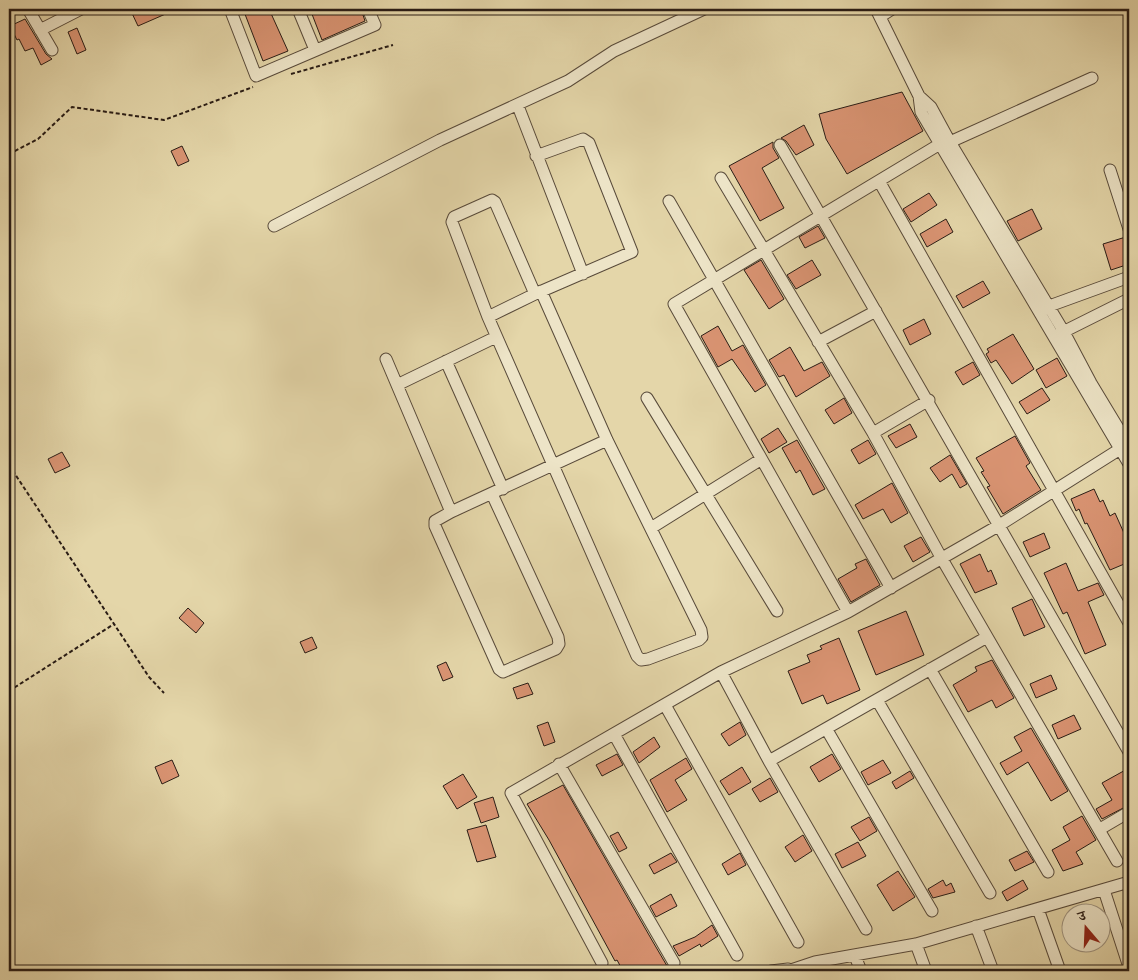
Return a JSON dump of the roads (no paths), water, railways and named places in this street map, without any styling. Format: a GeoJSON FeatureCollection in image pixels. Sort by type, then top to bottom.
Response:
{"type":"FeatureCollection","features":[{"type":"Feature","properties":{"kind":"street"},"geometry":{"type":"LineString","coordinates":[[28,9],[52,50]]}},
{"type":"Feature","properties":{"kind":"street"},"geometry":{"type":"LineString","coordinates":[[40,30],[81,9]]}},
{"type":"Feature","properties":{"kind":"street"},"geometry":{"type":"LineString","coordinates":[[230,9],[256,76],[375,25],[368,9]]}},
{"type":"Feature","properties":{"kind":"street"},"geometry":{"type":"LineString","coordinates":[[298,9],[315,50]]}},
{"type":"Feature","properties":{"kind":"street"},"geometry":{"type":"LineString","coordinates":[[274,226],[440,140],[518,106],[568,81],[614,51],[704,9]]}},
{"type":"Feature","properties":{"kind":"street"},"geometry":{"type":"LineString","coordinates":[[892,9],[879,12],[920,96],[922,112],[945,143],[1042,309],[1053,337],[1126,446]]}},
{"type":"Feature","properties":{"kind":"street"},"geometry":{"type":"LineString","coordinates":[[848,612],[760,460],[674,304],[945,143],[1092,78]]}},
{"type":"Feature","properties":{"kind":"street"},"geometry":{"type":"LineString","coordinates":[[518,106],[583,274]]}},
{"type":"Feature","properties":{"kind":"street"},"geometry":{"type":"LineString","coordinates":[[488,317],[632,252],[589,143],[583,139],[536,156]]}},
{"type":"Feature","properties":{"kind":"street"},"geometry":{"type":"LineString","coordinates":[[780,145],[929,400],[998,526],[1129,752]]}},
{"type":"Feature","properties":{"kind":"street"},"geometry":{"type":"LineString","coordinates":[[1110,170],[1129,229]]}},
{"type":"Feature","properties":{"kind":"street"},"geometry":{"type":"LineString","coordinates":[[721,178],[873,433],[986,637],[1117,861]]}},
{"type":"Feature","properties":{"kind":"street"},"geometry":{"type":"LineString","coordinates":[[879,182],[1129,623]]}},
{"type":"Feature","properties":{"kind":"street"},"geometry":{"type":"LineString","coordinates":[[492,200],[496,202],[608,440],[701,630],[702,637],[698,640],[641,660],[633,647],[488,317],[452,222],[454,217],[485,201],[492,200]]}},
{"type":"Feature","properties":{"kind":"street"},"geometry":{"type":"LineString","coordinates":[[669,200],[891,588]]}},
{"type":"Feature","properties":{"kind":"street"},"geometry":{"type":"LineString","coordinates":[[1042,309],[1129,277]]}},
{"type":"Feature","properties":{"kind":"street"},"geometry":{"type":"LineString","coordinates":[[1053,337],[1129,299]]}},
{"type":"Feature","properties":{"kind":"street"},"geometry":{"type":"LineString","coordinates":[[1042,309],[1064,332],[1126,446],[1129,464]]}},
{"type":"Feature","properties":{"kind":"street"},"geometry":{"type":"LineString","coordinates":[[818,342],[876,311]]}},
{"type":"Feature","properties":{"kind":"street"},"geometry":{"type":"LineString","coordinates":[[397,385],[496,337]]}},
{"type":"Feature","properties":{"kind":"street"},"geometry":{"type":"LineString","coordinates":[[386,359],[451,512]]}},
{"type":"Feature","properties":{"kind":"street"},"geometry":{"type":"LineString","coordinates":[[446,361],[504,489]]}},
{"type":"Feature","properties":{"kind":"street"},"geometry":{"type":"LineString","coordinates":[[647,398],[777,610]]}},
{"type":"Feature","properties":{"kind":"street"},"geometry":{"type":"LineString","coordinates":[[873,433],[929,400]]}},
{"type":"Feature","properties":{"kind":"street"},"geometry":{"type":"LineString","coordinates":[[492,494],[559,644],[556,649],[503,672],[499,669],[435,526],[435,521],[451,512],[608,440]]}},
{"type":"Feature","properties":{"kind":"street"},"geometry":{"type":"LineString","coordinates":[[602,963],[511,793],[721,672],[848,612],[891,588],[1055,492],[1126,446]]}},
{"type":"Feature","properties":{"kind":"street"},"geometry":{"type":"LineString","coordinates":[[651,528],[760,460]]}},
{"type":"Feature","properties":{"kind":"street"},"geometry":{"type":"LineString","coordinates":[[769,762],[986,637]]}},
{"type":"Feature","properties":{"kind":"street"},"geometry":{"type":"LineString","coordinates":[[930,669],[1048,872]]}},
{"type":"Feature","properties":{"kind":"street"},"geometry":{"type":"LineString","coordinates":[[721,672],[769,762],[866,929]]}},
{"type":"Feature","properties":{"kind":"street"},"geometry":{"type":"LineString","coordinates":[[877,700],[990,893]]}},
{"type":"Feature","properties":{"kind":"street"},"geometry":{"type":"LineString","coordinates":[[665,705],[798,942]]}},
{"type":"Feature","properties":{"kind":"street"},"geometry":{"type":"LineString","coordinates":[[827,730],[932,911]]}},
{"type":"Feature","properties":{"kind":"street"},"geometry":{"type":"LineString","coordinates":[[614,734],[737,955]]}},
{"type":"Feature","properties":{"kind":"street"},"geometry":{"type":"LineString","coordinates":[[559,764],[674,963]]}},
{"type":"Feature","properties":{"kind":"street"},"geometry":{"type":"LineString","coordinates":[[1100,829],[1129,812]]}},
{"type":"Feature","properties":{"kind":"street"},"geometry":{"type":"LineString","coordinates":[[771,971],[788,970],[815,962],[916,944],[1129,882]]}},
{"type":"Feature","properties":{"kind":"street"},"geometry":{"type":"LineString","coordinates":[[1104,890],[1129,967]]}},
{"type":"Feature","properties":{"kind":"street"},"geometry":{"type":"LineString","coordinates":[[1038,909],[1060,971]]}},
{"type":"Feature","properties":{"kind":"street"},"geometry":{"type":"LineString","coordinates":[[976,926],[992,971]]}},
{"type":"Feature","properties":{"kind":"street"},"geometry":{"type":"LineString","coordinates":[[916,944],[926,971]]}},
{"type":"Feature","properties":{"kind":"street"},"geometry":{"type":"LineString","coordinates":[[856,956],[861,971]]}}]}
